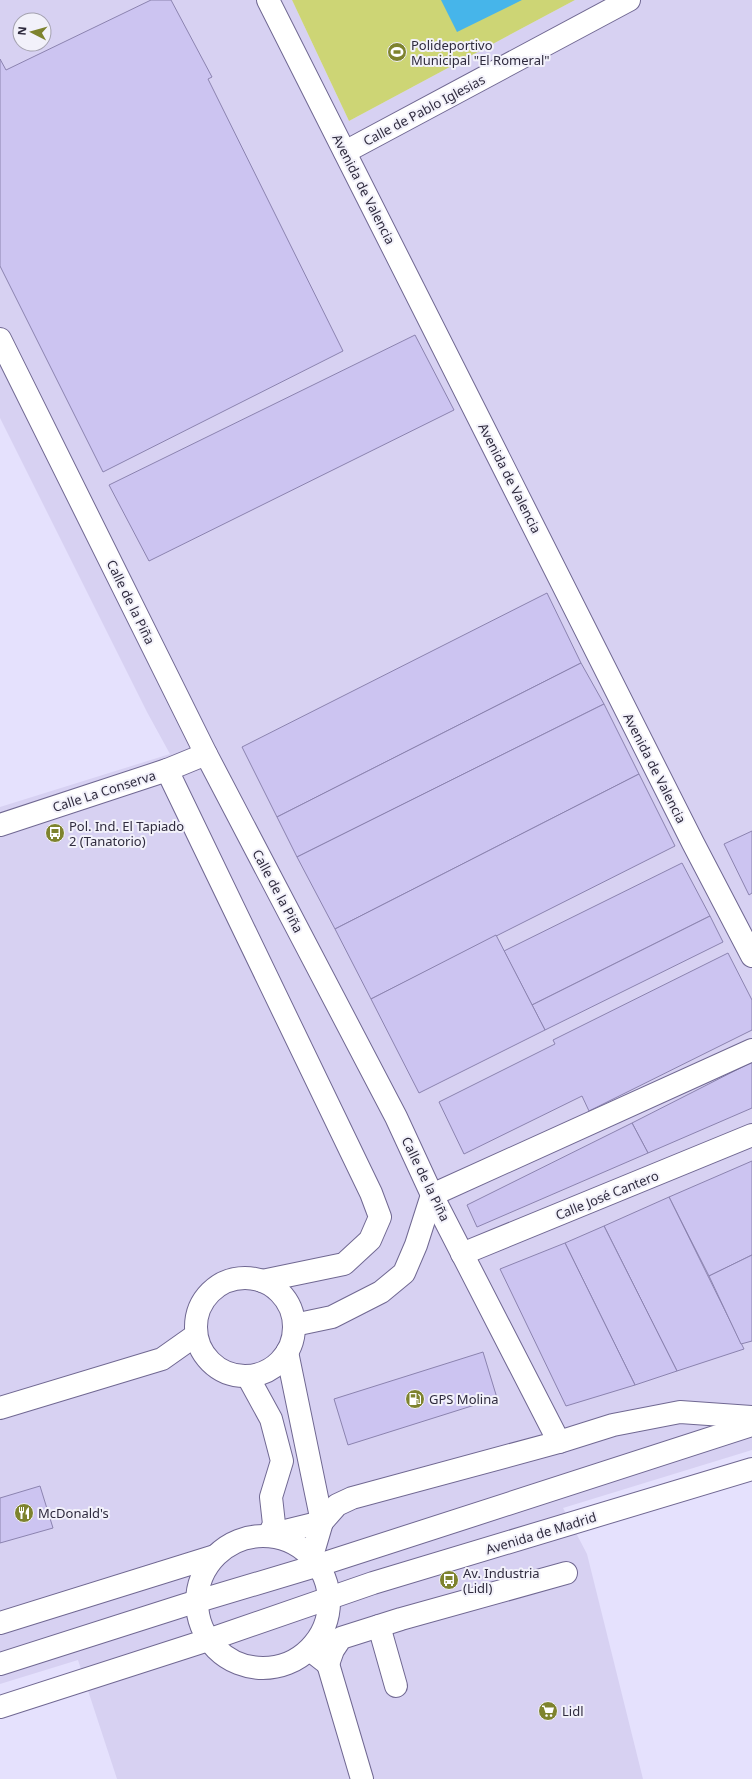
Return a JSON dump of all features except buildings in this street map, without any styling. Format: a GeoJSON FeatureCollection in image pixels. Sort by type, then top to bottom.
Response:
{"type":"FeatureCollection","features":[{"type":"Feature","properties":{"kind":"street","name":"Avenida de Valencia"},"geometry":{"type":"LineString","coordinates":[[268,0],[693,843],[752,956]]}},
{"type":"Feature","properties":{"kind":"street","name":"Calle de Pablo Iglesias"},"geometry":{"type":"LineString","coordinates":[[345,152],[629,0]]}},
{"type":"Feature","properties":{"kind":"street","name":"Calle de la Piña"},"geometry":{"type":"LineString","coordinates":[[0,339],[206,754],[396,1117],[432,1195],[559,1442]]}},
{"type":"Feature","properties":{"kind":"street","name":"Calle La Conserva"},"geometry":{"type":"LineString","coordinates":[[0,825],[167,770],[206,754]]}},
{"type":"Feature","properties":{"kind":"street"},"geometry":{"type":"LineString","coordinates":[[167,770],[280,1001],[371,1193],[380,1217],[370,1240],[344,1264],[262,1281]]}},
{"type":"Feature","properties":{"kind":"street"},"geometry":{"type":"LineString","coordinates":[[294,1325],[332,1317],[381,1292],[404,1272],[416,1245],[432,1195],[752,1050]]}},
{"type":"Feature","properties":{"kind":"street","name":"Calle José Cantero"},"geometry":{"type":"LineString","coordinates":[[462,1254],[752,1135]]}},
{"type":"Feature","properties":{"kind":"street"},"geometry":{"type":"LineString","coordinates":[[245,1278],[262,1281],[274,1288],[285,1298],[291,1310],[294,1325],[293,1339],[288,1352],[277,1365],[264,1373],[248,1376],[237,1376],[214,1366],[206,1358],[196,1335],[196,1318],[202,1302],[214,1289],[229,1281],[245,1278]]}},
{"type":"Feature","properties":{"kind":"street"},"geometry":{"type":"LineString","coordinates":[[0,1408],[162,1359],[196,1335]]}},
{"type":"Feature","properties":{"kind":"street"},"geometry":{"type":"LineString","coordinates":[[288,1352],[322,1522],[316,1560],[330,1598],[330,1609],[324,1630],[310,1650],[291,1663],[280,1667],[257,1669],[246,1667],[224,1656],[208,1640],[197,1602],[201,1577],[214,1556],[223,1548],[239,1540],[256,1535],[269,1535],[322,1522],[337,1505],[352,1498],[559,1442],[613,1425],[680,1412],[752,1417]]}},
{"type":"Feature","properties":{"kind":"street"},"geometry":{"type":"LineString","coordinates":[[248,1376],[271,1419],[282,1461],[271,1496],[274,1524],[269,1535]]}},
{"type":"Feature","properties":{"kind":"street"},"geometry":{"type":"LineString","coordinates":[[0,1664],[197,1602],[316,1560],[752,1425]]}},
{"type":"Feature","properties":{"kind":"street","name":"Avenida de Madrid"},"geometry":{"type":"LineString","coordinates":[[0,1708],[208,1640],[330,1598],[752,1469]]}},
{"type":"Feature","properties":{"kind":"street"},"geometry":{"type":"LineString","coordinates":[[269,1535],[292,1542],[316,1560]]}},
{"type":"Feature","properties":{"kind":"street"},"geometry":{"type":"LineString","coordinates":[[0,1623],[214,1556]]}},
{"type":"Feature","properties":{"kind":"street"},"geometry":{"type":"LineString","coordinates":[[328,1664],[333,1650],[342,1638],[379,1626],[566,1573]]}},
{"type":"Feature","properties":{"kind":"street"},"geometry":{"type":"LineString","coordinates":[[379,1626],[396,1686]]}},
{"type":"Feature","properties":{"kind":"street"},"geometry":{"type":"LineString","coordinates":[[310,1650],[328,1664],[362,1779]]}},
{"type":"Feature","properties":{"kind":"shaded area"},"geometry":{"type":"Polygon","coordinates":[[[0,0],[292,0],[349,121],[575,0],[752,0],[752,1450],[563,1508],[587,1554],[643,1779],[117,1779],[78,1660],[0,1684],[0,807],[170,754],[147,712],[0,418],[0,0]]]}},
{"type":"Feature","properties":{"kind":"green space","name":"Polideportivo Municipal \"El Romeral\""},"geometry":{"type":"Polygon","coordinates":[[[292,0],[575,0],[349,121],[292,0]]]}},
{"type":"Feature","properties":{"kind":"water"},"geometry":{"type":"Polygon","coordinates":[[[441,0],[522,0],[457,32],[441,0]]]}},
{"type":"Feature","properties":{"kind":"place","name":"Polideportivo Municipal \"El Romeral\""},"geometry":{"type":"Point","coordinates":[397,52]}},
{"type":"Feature","properties":{"kind":"place","name":"Pol. Ind. El Tapiado 2 (Tanatorio)"},"geometry":{"type":"Point","coordinates":[55,833]}},
{"type":"Feature","properties":{"kind":"place","name":"GPS Molina"},"geometry":{"type":"Point","coordinates":[415,1399]}},
{"type":"Feature","properties":{"kind":"place","name":"McDonald's"},"geometry":{"type":"Point","coordinates":[24,1513]}},
{"type":"Feature","properties":{"kind":"place","name":"Av. Industria (Lidl)"},"geometry":{"type":"Point","coordinates":[449,1580]}},
{"type":"Feature","properties":{"kind":"place","name":"Lidl"},"geometry":{"type":"Point","coordinates":[548,1711]}}]}
